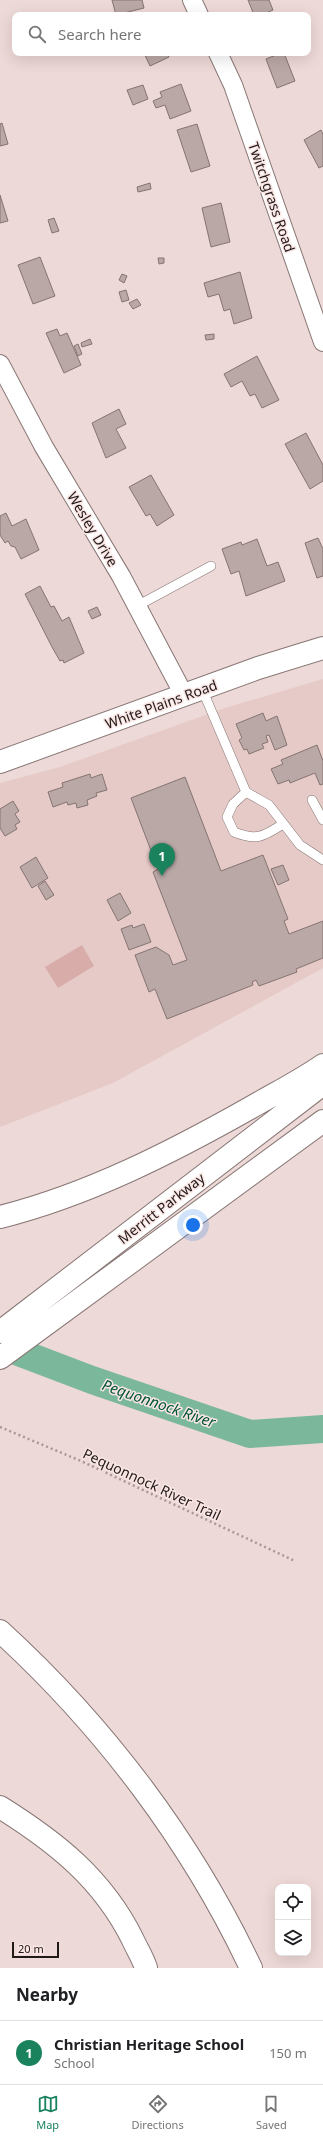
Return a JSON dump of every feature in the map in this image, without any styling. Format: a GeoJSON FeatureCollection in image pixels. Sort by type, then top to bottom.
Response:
{"type":"FeatureCollection","features":[{"type":"Feature","properties":{"kind":"main road","name":"White Plains Road"},"geometry":{"type":"LineString","coordinates":[[0,762],[193,692],[323,648]]}},
{"type":"Feature","properties":{"kind":"main road"},"geometry":{"type":"LineString","coordinates":[[0,1217],[82,1191],[156,1157],[237,1116],[323,1065]]}},
{"type":"Feature","properties":{"kind":"main road","name":"Merritt Parkway"},"geometry":{"type":"LineString","coordinates":[[0,1332],[323,1084]]}},
{"type":"Feature","properties":{"kind":"main road","name":"Merritt Parkway"},"geometry":{"type":"LineString","coordinates":[[0,1358],[323,1122]]}},
{"type":"Feature","properties":{"kind":"main road"},"geometry":{"type":"LineString","coordinates":[[0,1632],[52,1682],[131,1773],[202,1876],[251,1968]]}},
{"type":"Feature","properties":{"kind":"main road"},"geometry":{"type":"LineString","coordinates":[[0,1807],[50,1840],[91,1876],[122,1918],[146,1968]]}},
{"type":"Feature","properties":{"kind":"street"},"geometry":{"type":"LineString","coordinates":[[192,0],[198,12]]}},
{"type":"Feature","properties":{"kind":"street","name":"Twitchgrass Road"},"geometry":{"type":"LineString","coordinates":[[219,56],[233,84],[323,342]]}},
{"type":"Feature","properties":{"kind":"street","name":"Wesley Drive"},"geometry":{"type":"LineString","coordinates":[[0,364],[44,447],[137,606],[193,692]]}},
{"type":"Feature","properties":{"kind":"lane"},"geometry":{"type":"LineString","coordinates":[[137,606],[211,566]]}},
{"type":"Feature","properties":{"kind":"lane"},"geometry":{"type":"LineString","coordinates":[[193,692],[246,792],[269,805],[300,846],[323,860]]}},
{"type":"Feature","properties":{"kind":"lane"},"geometry":{"type":"LineString","coordinates":[[246,792],[232,804],[227,817],[234,832],[250,838],[269,834],[283,824]]}},
{"type":"Feature","properties":{"kind":"lane"},"geometry":{"type":"LineString","coordinates":[[312,800],[323,820]]}},
{"type":"Feature","properties":{"kind":"path","name":"Pequonnock River Trail"},"geometry":{"type":"LineString","coordinates":[[0,1427],[81,1461],[295,1562]]}},
{"type":"Feature","properties":{"kind":"shaded area"},"geometry":{"type":"Polygon","coordinates":[[[323,679],[323,968],[113,1083],[0,1127],[0,783],[60,767],[225,708],[323,679]]]}},
{"type":"Feature","properties":{"kind":"shaded area"},"geometry":{"type":"Polygon","coordinates":[[[82,945],[94,966],[58,988],[45,967],[82,945]]]}},
{"type":"Feature","properties":{"kind":"building"},"geometry":{"type":"Polygon","coordinates":[[[112,0],[142,0],[144,8],[128,12],[115,12],[112,0]]]}},
{"type":"Feature","properties":{"kind":"building"},"geometry":{"type":"Polygon","coordinates":[[[248,0],[269,0],[273,10],[269,12],[253,12],[248,0]]]}},
{"type":"Feature","properties":{"kind":"building"},"geometry":{"type":"Polygon","coordinates":[[[145,56],[168,56],[169,57],[150,66],[145,56]]]}},
{"type":"Feature","properties":{"kind":"building"},"geometry":{"type":"Polygon","coordinates":[[[274,56],[285,56],[295,81],[277,88],[266,59],[274,56]]]}},
{"type":"Feature","properties":{"kind":"building"},"geometry":{"type":"Polygon","coordinates":[[[181,84],[191,111],[170,119],[165,105],[156,108],[153,101],[162,97],[160,92],[181,84]]]}},
{"type":"Feature","properties":{"kind":"building"},"geometry":{"type":"Polygon","coordinates":[[[143,85],[148,99],[133,105],[127,90],[143,85]]]}},
{"type":"Feature","properties":{"kind":"building"},"geometry":{"type":"Polygon","coordinates":[[[2,123],[8,144],[0,146],[0,124],[2,123]]]}},
{"type":"Feature","properties":{"kind":"building"},"geometry":{"type":"Polygon","coordinates":[[[197,124],[210,166],[191,172],[177,130],[197,124]]]}},
{"type":"Feature","properties":{"kind":"building"},"geometry":{"type":"Polygon","coordinates":[[[321,130],[323,134],[323,166],[319,168],[304,140],[321,130]]]}},
{"type":"Feature","properties":{"kind":"building"},"geometry":{"type":"Polygon","coordinates":[[[150,183],[151,189],[138,192],[137,187],[150,183]]]}},
{"type":"Feature","properties":{"kind":"building"},"geometry":{"type":"Polygon","coordinates":[[[0,195],[8,221],[0,223],[0,195]]]}},
{"type":"Feature","properties":{"kind":"building"},"geometry":{"type":"Polygon","coordinates":[[[221,203],[230,242],[211,247],[202,208],[221,203]]]}},
{"type":"Feature","properties":{"kind":"building"},"geometry":{"type":"Polygon","coordinates":[[[54,218],[59,231],[52,233],[48,220],[54,218]]]}},
{"type":"Feature","properties":{"kind":"building"},"geometry":{"type":"Polygon","coordinates":[[[40,257],[55,296],[33,304],[18,265],[40,257]]]}},
{"type":"Feature","properties":{"kind":"building"},"geometry":{"type":"Polygon","coordinates":[[[158,258],[164,258],[164,263],[159,264],[158,258]]]}},
{"type":"Feature","properties":{"kind":"building"},"geometry":{"type":"Polygon","coordinates":[[[240,272],[252,318],[234,324],[230,309],[224,311],[219,294],[208,297],[204,283],[240,272]]]}},
{"type":"Feature","properties":{"kind":"building"},"geometry":{"type":"Polygon","coordinates":[[[122,274],[127,276],[124,283],[119,280],[122,274]]]}},
{"type":"Feature","properties":{"kind":"building"},"geometry":{"type":"Polygon","coordinates":[[[126,290],[129,300],[122,302],[119,292],[126,290]]]}},
{"type":"Feature","properties":{"kind":"building"},"geometry":{"type":"Polygon","coordinates":[[[137,299],[141,305],[133,309],[129,303],[137,299]]]}},
{"type":"Feature","properties":{"kind":"building"},"geometry":{"type":"Polygon","coordinates":[[[57,329],[60,336],[67,333],[81,365],[64,373],[46,333],[57,329]]]}},
{"type":"Feature","properties":{"kind":"building"},"geometry":{"type":"Polygon","coordinates":[[[214,334],[214,339],[206,340],[205,335],[214,334]]]}},
{"type":"Feature","properties":{"kind":"building"},"geometry":{"type":"Polygon","coordinates":[[[90,339],[92,344],[82,347],[81,343],[90,339]]]}},
{"type":"Feature","properties":{"kind":"building"},"geometry":{"type":"Polygon","coordinates":[[[78,344],[82,354],[78,356],[74,346],[78,344]]]}},
{"type":"Feature","properties":{"kind":"building"},"geometry":{"type":"Polygon","coordinates":[[[257,356],[279,400],[262,408],[255,394],[250,396],[242,381],[231,387],[224,374],[257,356]]]}},
{"type":"Feature","properties":{"kind":"building"},"geometry":{"type":"Polygon","coordinates":[[[119,409],[126,424],[116,429],[126,448],[106,458],[92,423],[119,409]]]}},
{"type":"Feature","properties":{"kind":"building"},"geometry":{"type":"Polygon","coordinates":[[[306,433],[323,465],[323,481],[310,489],[285,444],[306,433]]]}},
{"type":"Feature","properties":{"kind":"building"},"geometry":{"type":"Polygon","coordinates":[[[151,475],[174,515],[157,526],[150,514],[146,516],[129,487],[151,475]]]}},
{"type":"Feature","properties":{"kind":"building"},"geometry":{"type":"Polygon","coordinates":[[[6,513],[12,526],[26,519],[39,550],[21,559],[15,547],[11,546],[8,541],[5,543],[0,535],[0,516],[6,513]]]}},
{"type":"Feature","properties":{"kind":"building"},"geometry":{"type":"Polygon","coordinates":[[[318,538],[323,549],[323,576],[317,578],[305,543],[318,538]]]}},
{"type":"Feature","properties":{"kind":"building"},"geometry":{"type":"Polygon","coordinates":[[[257,539],[267,566],[278,562],[285,581],[246,596],[239,571],[231,574],[222,549],[241,542],[242,545],[257,539]]]}},
{"type":"Feature","properties":{"kind":"building"},"geometry":{"type":"Polygon","coordinates":[[[40,586],[51,607],[54,606],[62,621],[69,617],[84,653],[64,663],[63,660],[60,661],[52,647],[25,594],[40,586]]]}},
{"type":"Feature","properties":{"kind":"building"},"geometry":{"type":"Polygon","coordinates":[[[97,607],[101,615],[92,619],[88,611],[97,607]]]}},
{"type":"Feature","properties":{"kind":"building"},"geometry":{"type":"Polygon","coordinates":[[[263,713],[266,721],[277,716],[287,745],[275,750],[269,735],[266,736],[268,742],[262,744],[264,748],[249,754],[247,749],[244,750],[239,740],[242,738],[236,724],[263,713]]]}},
{"type":"Feature","properties":{"kind":"building"},"geometry":{"type":"Polygon","coordinates":[[[317,745],[323,761],[323,784],[320,785],[315,773],[290,783],[289,780],[278,784],[271,769],[283,764],[281,760],[317,745]]]}},
{"type":"Feature","properties":{"kind":"building"},"geometry":{"type":"Polygon","coordinates":[[[90,774],[91,778],[102,774],[107,790],[96,793],[97,796],[87,800],[88,805],[77,808],[76,803],[68,805],[67,802],[53,807],[48,792],[63,787],[62,783],[90,774]]]}},
{"type":"Feature","properties":{"kind":"building"},"geometry":{"type":"Polygon","coordinates":[[[185,777],[221,871],[263,855],[288,919],[284,921],[289,934],[323,921],[323,958],[296,969],[297,972],[259,986],[256,980],[252,982],[253,985],[167,1019],[155,989],[149,992],[135,955],[156,947],[169,955],[173,965],[187,960],[153,872],[158,869],[131,798],[185,777]]]}},
{"type":"Feature","properties":{"kind":"building"},"geometry":{"type":"Polygon","coordinates":[[[13,801],[19,811],[15,814],[20,822],[15,825],[17,829],[5,836],[0,828],[0,809],[13,801]]]}},
{"type":"Feature","properties":{"kind":"building"},"geometry":{"type":"Polygon","coordinates":[[[36,857],[48,878],[32,888],[20,867],[36,857]]]}},
{"type":"Feature","properties":{"kind":"building"},"geometry":{"type":"Polygon","coordinates":[[[283,865],[289,880],[278,885],[271,869],[283,865]]]}},
{"type":"Feature","properties":{"kind":"building"},"geometry":{"type":"Polygon","coordinates":[[[45,881],[54,895],[46,900],[38,886],[45,881]]]}},
{"type":"Feature","properties":{"kind":"building"},"geometry":{"type":"Polygon","coordinates":[[[120,893],[131,913],[118,921],[107,900],[120,893]]]}},
{"type":"Feature","properties":{"kind":"building"},"geometry":{"type":"Polygon","coordinates":[[[144,924],[151,942],[129,950],[121,929],[132,925],[133,928],[144,924]]]}},
{"type":"Feature","properties":{"kind":"waterway","name":"Pequonnock River"},"geometry":{"type":"LineString","coordinates":[[0,1345],[92,1380],[250,1434],[323,1429]]}},
{"type":"Feature","properties":{"kind":"place","name":"Christian Heritage School"},"geometry":{"type":"Point","coordinates":[162,876]}}]}
